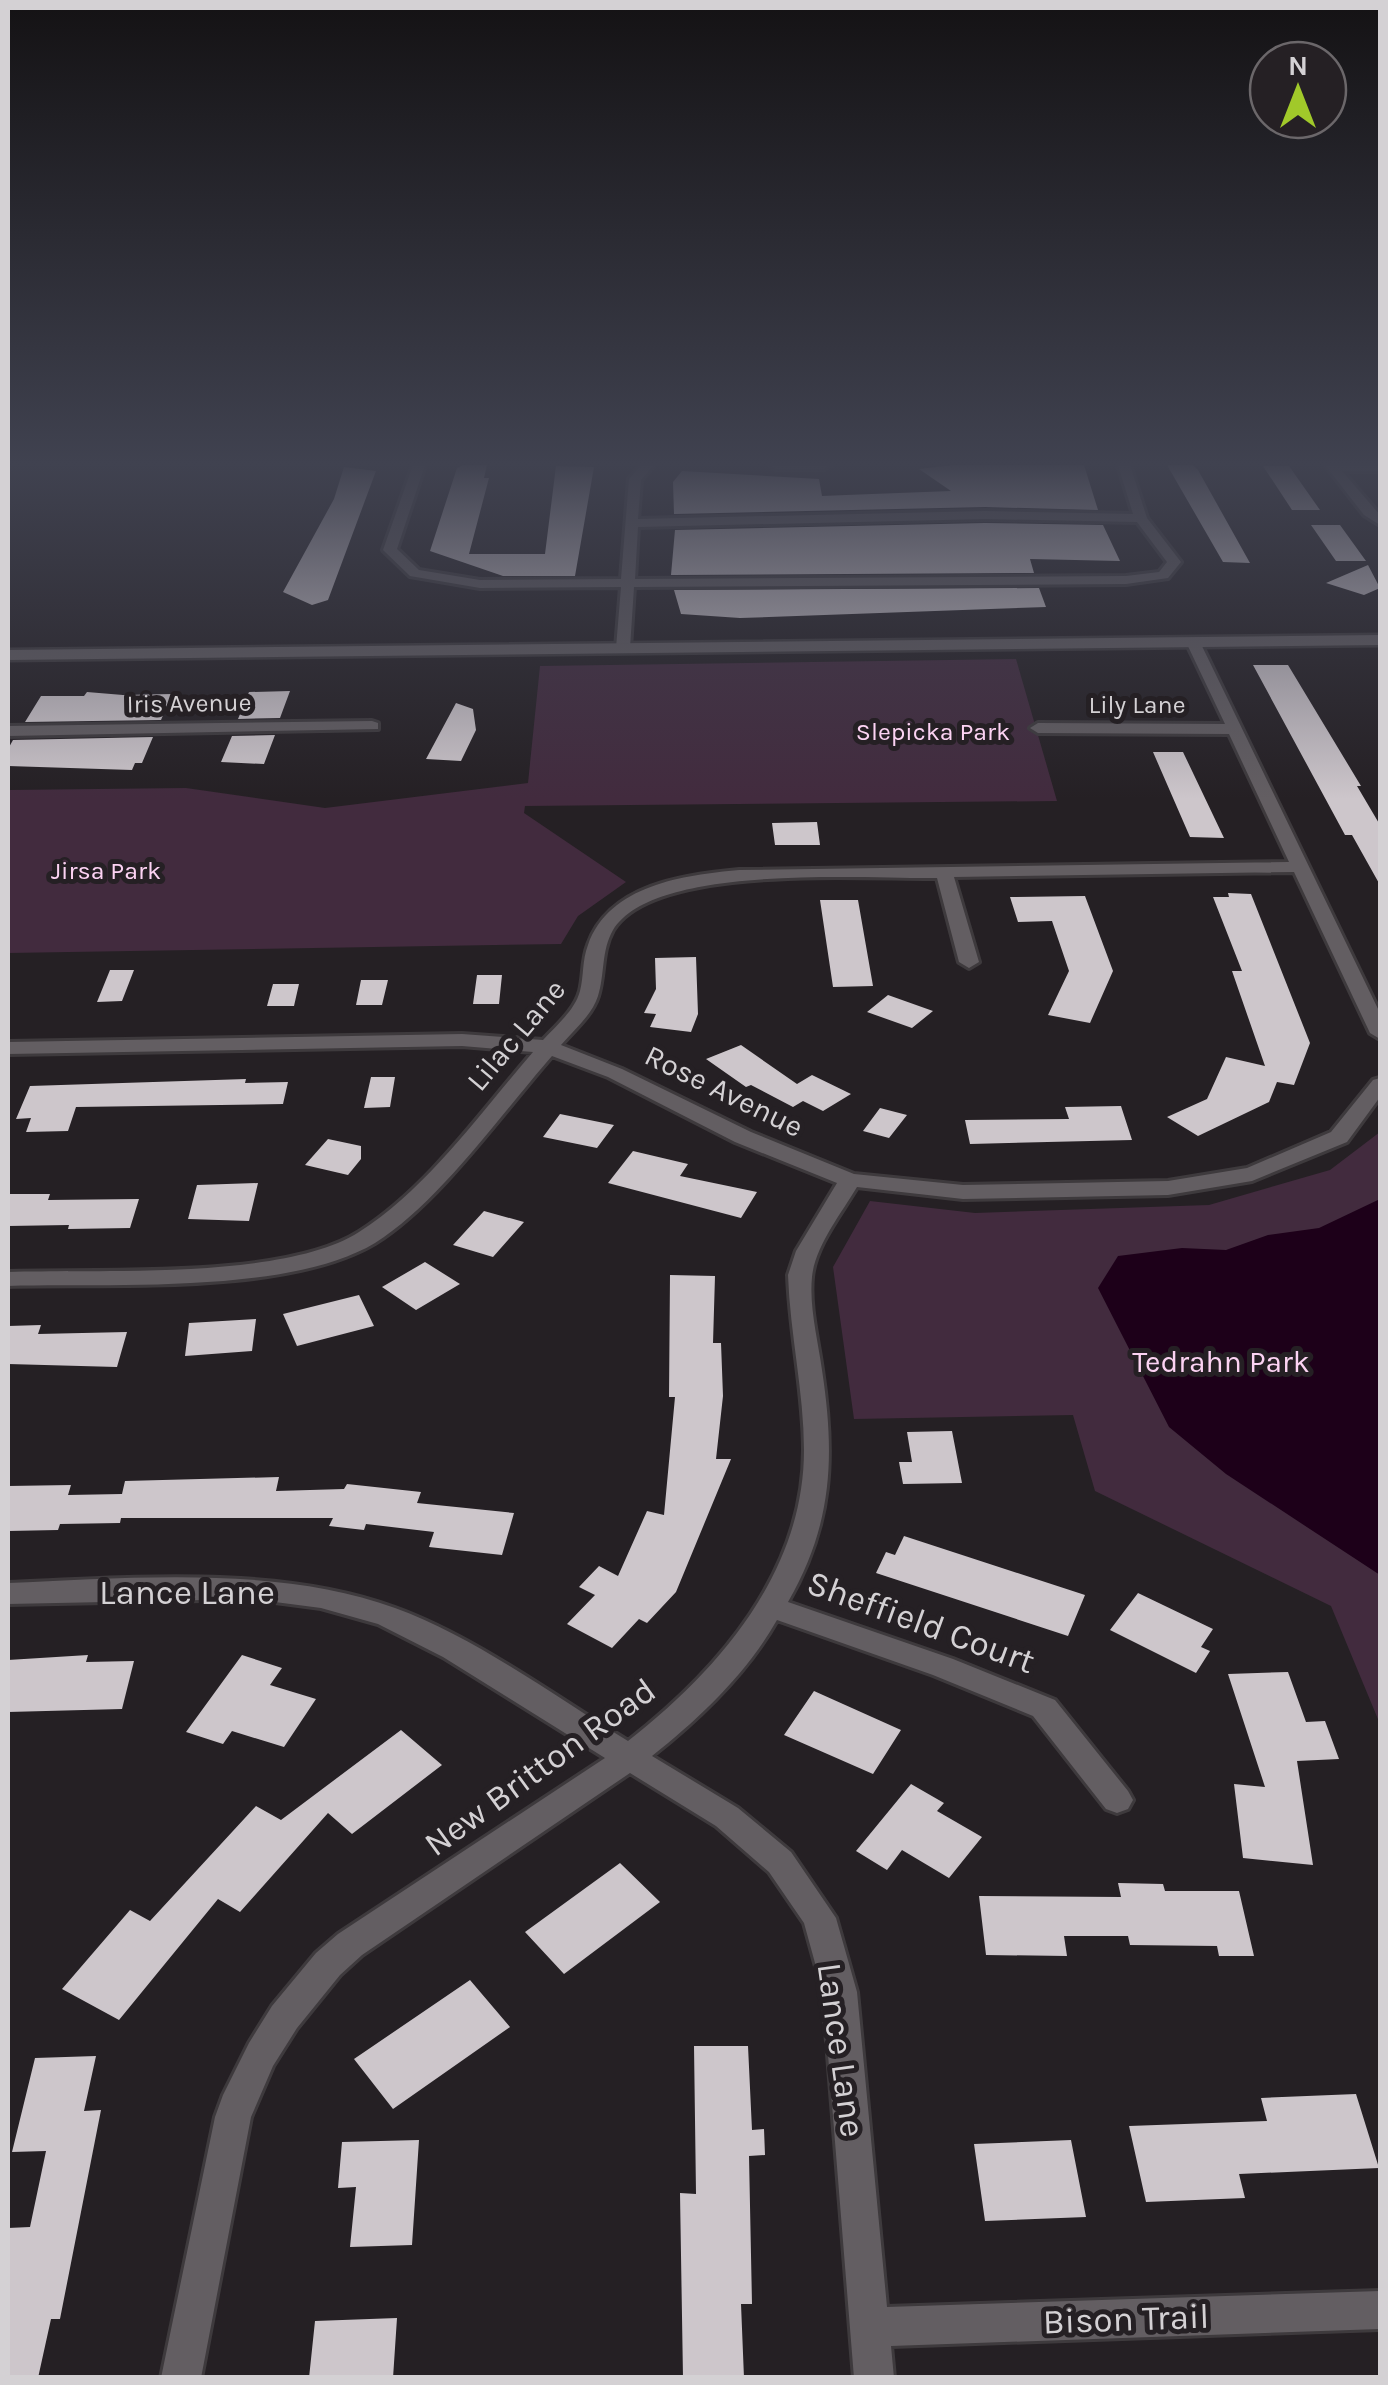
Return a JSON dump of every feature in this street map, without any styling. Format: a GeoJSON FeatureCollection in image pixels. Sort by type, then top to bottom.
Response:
{"type":"FeatureCollection","features":[{"type":"Feature","properties":{"kind":"street"},"geometry":{"type":"LineString","coordinates":[[435,576],[480,584],[624,585],[1126,580],[1153,576]]}},
{"type":"Feature","properties":{"kind":"street"},"geometry":{"type":"LineString","coordinates":[[622,648],[625,576]]}},
{"type":"Feature","properties":{"kind":"street"},"geometry":{"type":"LineString","coordinates":[[8,656],[1380,640]]}},
{"type":"Feature","properties":{"kind":"street"},"geometry":{"type":"LineString","coordinates":[[1193,642],[1380,1033]]}},
{"type":"Feature","properties":{"kind":"street","name":"Iris Avenue"},"geometry":{"type":"LineString","coordinates":[[8,731],[372,726]]}},
{"type":"Feature","properties":{"kind":"street","name":"Lily Lane"},"geometry":{"type":"LineString","coordinates":[[1038,728],[1235,729]]}},
{"type":"Feature","properties":{"kind":"street","name":"Lilac Lane"},"geometry":{"type":"LineString","coordinates":[[8,1280],[255,1272],[316,1258],[366,1238],[422,1192],[548,1047],[591,992],[595,948],[605,928],[648,895],[703,880],[739,876],[1302,867]]}},
{"type":"Feature","properties":{"kind":"street"},"geometry":{"type":"LineString","coordinates":[[944,872],[969,962]]}},
{"type":"Feature","properties":{"kind":"street","name":"Rose Avenue"},"geometry":{"type":"LineString","coordinates":[[8,1048],[422,1040],[548,1047],[615,1073],[743,1137],[850,1180],[963,1192],[1168,1188],[1218,1182],[1288,1162],[1339,1137],[1380,1084]]}},
{"type":"Feature","properties":{"kind":"street","name":"New Britton Road"},"geometry":{"type":"LineString","coordinates":[[181,2378],[233,2118],[260,2052],[280,2020],[331,1961],[627,1758],[717,1681],[774,1608],[806,1536],[817,1472],[800,1274],[808,1251],[850,1180]]}},
{"type":"Feature","properties":{"kind":"street","name":"Lance Lane"},"geometry":{"type":"LineString","coordinates":[[8,1593],[252,1589],[354,1605],[453,1649],[727,1817],[780,1862],[818,1918],[840,1992],[847,2036],[874,2378]]}},
{"type":"Feature","properties":{"kind":"street","name":"Sheffield Court"},"geometry":{"type":"LineString","coordinates":[[774,1608],[944,1667],[1044,1708],[1117,1800]]}},
{"type":"Feature","properties":{"kind":"street","name":"Bison Trail"},"geometry":{"type":"LineString","coordinates":[[871,2328],[1380,2310]]}},
{"type":"Feature","properties":{"kind":"green space"},"geometry":{"type":"Polygon","coordinates":[[[1016,659],[1057,801],[525,806],[524,813],[626,882],[578,916],[561,944],[8,953],[8,790],[186,788],[325,808],[528,783],[540,666],[1016,659]]]}},
{"type":"Feature","properties":{"kind":"green space","name":"Tedrahn Park"},"geometry":{"type":"Polygon","coordinates":[[[1380,1132],[1380,1724],[1331,1606],[1095,1491],[1073,1415],[854,1419],[833,1267],[870,1201],[975,1213],[1209,1205],[1330,1170],[1380,1132]]]}},
{"type":"Feature","properties":{"kind":"shaded area"},"geometry":{"type":"Polygon","coordinates":[[[1380,1199],[1380,1575],[1226,1474],[1169,1427],[1098,1288],[1118,1256],[1182,1248],[1226,1250],[1268,1235],[1319,1228],[1380,1199]]]}},
{"type":"Feature","properties":{"kind":"building"},"geometry":{"type":"Polygon","coordinates":[[[292,576],[337,576],[328,600],[312,605],[283,592],[292,576]]]}},
{"type":"Feature","properties":{"kind":"building"},"geometry":{"type":"Polygon","coordinates":[[[1342,576],[1374,576],[1380,588],[1364,595],[1326,583],[1342,576]]]}},
{"type":"Feature","properties":{"kind":"building"},"geometry":{"type":"Polygon","coordinates":[[[1039,588],[1046,607],[740,618],[681,614],[674,590],[1039,588]]]}},
{"type":"Feature","properties":{"kind":"building"},"geometry":{"type":"Polygon","coordinates":[[[1253,665],[1288,665],[1361,786],[1357,786],[1380,825],[1380,885],[1352,835],[1345,835],[1253,665]]]}},
{"type":"Feature","properties":{"kind":"building"},"geometry":{"type":"Polygon","coordinates":[[[290,691],[280,718],[238,719],[249,692],[290,691]]]}},
{"type":"Feature","properties":{"kind":"building"},"geometry":{"type":"Polygon","coordinates":[[[87,692],[172,694],[161,720],[25,722],[41,696],[84,696],[87,692]]]}},
{"type":"Feature","properties":{"kind":"building"},"geometry":{"type":"Polygon","coordinates":[[[456,703],[473,709],[476,730],[461,761],[426,759],[456,703]]]}},
{"type":"Feature","properties":{"kind":"building"},"geometry":{"type":"Polygon","coordinates":[[[275,735],[264,764],[221,762],[232,736],[275,735]]]}},
{"type":"Feature","properties":{"kind":"building"},"geometry":{"type":"Polygon","coordinates":[[[153,737],[142,763],[135,763],[132,770],[8,766],[8,749],[13,740],[153,737]]]}},
{"type":"Feature","properties":{"kind":"building"},"geometry":{"type":"Polygon","coordinates":[[[1153,752],[1183,752],[1224,838],[1190,837],[1153,752]]]}},
{"type":"Feature","properties":{"kind":"building"},"geometry":{"type":"Polygon","coordinates":[[[817,822],[820,845],[775,845],[772,823],[817,822]]]}},
{"type":"Feature","properties":{"kind":"building"},"geometry":{"type":"Polygon","coordinates":[[[1228,893],[1251,894],[1310,1043],[1294,1085],[1277,1082],[1269,1102],[1198,1136],[1167,1117],[1207,1099],[1226,1057],[1265,1066],[1232,971],[1242,971],[1213,897],[1229,897],[1228,893]]]}},
{"type":"Feature","properties":{"kind":"building"},"geometry":{"type":"Polygon","coordinates":[[[1085,896],[1113,971],[1090,1023],[1048,1015],[1069,971],[1052,921],[1018,922],[1010,897],[1085,896]]]}},
{"type":"Feature","properties":{"kind":"building"},"geometry":{"type":"Polygon","coordinates":[[[820,900],[858,900],[873,986],[833,987],[820,900]]]}},
{"type":"Feature","properties":{"kind":"building"},"geometry":{"type":"Polygon","coordinates":[[[696,957],[698,1014],[691,1032],[650,1027],[656,1014],[644,1013],[656,989],[655,958],[696,957]]]}},
{"type":"Feature","properties":{"kind":"building"},"geometry":{"type":"Polygon","coordinates":[[[110,970],[134,970],[122,1001],[97,1002],[110,970]]]}},
{"type":"Feature","properties":{"kind":"building"},"geometry":{"type":"Polygon","coordinates":[[[477,975],[502,975],[499,1004],[473,1004],[477,975]]]}},
{"type":"Feature","properties":{"kind":"building"},"geometry":{"type":"Polygon","coordinates":[[[361,980],[388,980],[382,1005],[356,1005],[361,980]]]}},
{"type":"Feature","properties":{"kind":"building"},"geometry":{"type":"Polygon","coordinates":[[[273,984],[299,984],[294,1006],[267,1006],[273,984]]]}},
{"type":"Feature","properties":{"kind":"building"},"geometry":{"type":"Polygon","coordinates":[[[888,995],[933,1011],[912,1028],[867,1012],[888,995]]]}},
{"type":"Feature","properties":{"kind":"building"},"geometry":{"type":"Polygon","coordinates":[[[741,1045],[797,1084],[812,1075],[851,1094],[823,1111],[803,1101],[793,1107],[751,1085],[746,1087],[706,1059],[741,1045]]]}},
{"type":"Feature","properties":{"kind":"building"},"geometry":{"type":"Polygon","coordinates":[[[371,1077],[395,1077],[390,1107],[364,1108],[371,1077]]]}},
{"type":"Feature","properties":{"kind":"building"},"geometry":{"type":"Polygon","coordinates":[[[246,1079],[245,1083],[288,1082],[283,1104],[76,1107],[68,1131],[26,1132],[31,1118],[16,1119],[30,1086],[246,1079]]]}},
{"type":"Feature","properties":{"kind":"building"},"geometry":{"type":"Polygon","coordinates":[[[1121,1106],[1132,1140],[970,1144],[965,1120],[1069,1119],[1065,1107],[1121,1106]]]}},
{"type":"Feature","properties":{"kind":"building"},"geometry":{"type":"Polygon","coordinates":[[[880,1108],[907,1115],[889,1138],[863,1131],[880,1108]]]}},
{"type":"Feature","properties":{"kind":"building"},"geometry":{"type":"Polygon","coordinates":[[[560,1114],[614,1125],[597,1148],[543,1137],[560,1114]]]}},
{"type":"Feature","properties":{"kind":"building"},"geometry":{"type":"Polygon","coordinates":[[[328,1139],[361,1146],[361,1159],[348,1175],[305,1165],[328,1139]]]}},
{"type":"Feature","properties":{"kind":"building"},"geometry":{"type":"Polygon","coordinates":[[[633,1151],[688,1164],[680,1176],[757,1192],[741,1218],[608,1183],[633,1151]]]}},
{"type":"Feature","properties":{"kind":"building"},"geometry":{"type":"Polygon","coordinates":[[[258,1183],[249,1221],[188,1219],[197,1185],[258,1183]]]}},
{"type":"Feature","properties":{"kind":"building"},"geometry":{"type":"Polygon","coordinates":[[[8,1194],[50,1194],[48,1200],[139,1199],[130,1228],[68,1229],[69,1225],[8,1226],[8,1194]]]}},
{"type":"Feature","properties":{"kind":"building"},"geometry":{"type":"Polygon","coordinates":[[[484,1211],[524,1222],[493,1257],[453,1245],[484,1211]]]}},
{"type":"Feature","properties":{"kind":"building"},"geometry":{"type":"Polygon","coordinates":[[[425,1262],[460,1284],[416,1310],[382,1287],[425,1262]]]}},
{"type":"Feature","properties":{"kind":"building"},"geometry":{"type":"Polygon","coordinates":[[[670,1275],[715,1276],[713,1343],[721,1343],[723,1396],[716,1459],[731,1459],[676,1592],[647,1623],[639,1619],[612,1648],[567,1624],[595,1595],[579,1587],[599,1566],[618,1576],[647,1511],[664,1515],[675,1397],[669,1397],[670,1275]]]}},
{"type":"Feature","properties":{"kind":"building"},"geometry":{"type":"Polygon","coordinates":[[[359,1295],[374,1326],[297,1346],[283,1314],[359,1295]]]}},
{"type":"Feature","properties":{"kind":"building"},"geometry":{"type":"Polygon","coordinates":[[[256,1319],[252,1351],[185,1356],[189,1323],[256,1319]]]}},
{"type":"Feature","properties":{"kind":"building"},"geometry":{"type":"Polygon","coordinates":[[[41,1325],[38,1334],[127,1332],[117,1367],[8,1364],[8,1326],[41,1325]]]}},
{"type":"Feature","properties":{"kind":"building"},"geometry":{"type":"Polygon","coordinates":[[[952,1431],[962,1483],[903,1484],[899,1462],[912,1462],[907,1432],[952,1431]]]}},
{"type":"Feature","properties":{"kind":"building"},"geometry":{"type":"Polygon","coordinates":[[[279,1477],[276,1491],[344,1489],[347,1484],[421,1492],[417,1503],[514,1513],[502,1555],[429,1547],[434,1532],[366,1524],[364,1530],[329,1526],[333,1518],[121,1518],[120,1523],[60,1524],[58,1530],[8,1531],[8,1486],[71,1485],[68,1495],[122,1494],[125,1481],[279,1477]]]}},
{"type":"Feature","properties":{"kind":"building"},"geometry":{"type":"Polygon","coordinates":[[[904,1536],[1085,1595],[1068,1636],[876,1573],[886,1552],[895,1555],[904,1536]]]}},
{"type":"Feature","properties":{"kind":"building"},"geometry":{"type":"Polygon","coordinates":[[[1138,1593],[1213,1629],[1201,1647],[1210,1651],[1196,1673],[1110,1630],[1138,1593]]]}},
{"type":"Feature","properties":{"kind":"building"},"geometry":{"type":"Polygon","coordinates":[[[88,1655],[86,1662],[134,1661],[122,1709],[8,1712],[8,1660],[88,1655]]]}},
{"type":"Feature","properties":{"kind":"building"},"geometry":{"type":"Polygon","coordinates":[[[242,1655],[282,1668],[270,1685],[316,1699],[284,1747],[232,1731],[223,1744],[186,1732],[242,1655]]]}},
{"type":"Feature","properties":{"kind":"building"},"geometry":{"type":"Polygon","coordinates":[[[1288,1672],[1306,1722],[1325,1721],[1339,1759],[1297,1761],[1313,1865],[1243,1858],[1234,1784],[1265,1787],[1228,1674],[1288,1672]]]}},
{"type":"Feature","properties":{"kind":"building"},"geometry":{"type":"Polygon","coordinates":[[[814,1691],[901,1730],[873,1774],[784,1735],[814,1691]]]}},
{"type":"Feature","properties":{"kind":"building"},"geometry":{"type":"Polygon","coordinates":[[[401,1730],[442,1765],[352,1834],[328,1813],[240,1912],[218,1899],[119,2020],[62,1989],[130,1910],[150,1921],[256,1806],[281,1820],[401,1730]]]}},
{"type":"Feature","properties":{"kind":"building"},"geometry":{"type":"Polygon","coordinates":[[[911,1784],[944,1803],[937,1811],[982,1837],[949,1878],[902,1850],[887,1870],[856,1851],[911,1784]]]}},
{"type":"Feature","properties":{"kind":"building"},"geometry":{"type":"Polygon","coordinates":[[[620,1863],[660,1902],[564,1974],[525,1932],[620,1863]]]}},
{"type":"Feature","properties":{"kind":"building"},"geometry":{"type":"Polygon","coordinates":[[[1118,1883],[1163,1884],[1165,1891],[1239,1891],[1254,1956],[1219,1956],[1217,1946],[1130,1945],[1128,1936],[1064,1936],[1067,1956],[986,1955],[979,1896],[1121,1897],[1118,1883]]]}},
{"type":"Feature","properties":{"kind":"building"},"geometry":{"type":"Polygon","coordinates":[[[470,1980],[510,2027],[393,2109],[354,2059],[470,1980]]]}},
{"type":"Feature","properties":{"kind":"building"},"geometry":{"type":"Polygon","coordinates":[[[694,2046],[748,2046],[752,2130],[764,2129],[765,2155],[749,2156],[752,2304],[741,2304],[744,2378],[683,2378],[680,2193],[696,2194],[694,2046]]]}},
{"type":"Feature","properties":{"kind":"building"},"geometry":{"type":"Polygon","coordinates":[[[96,2056],[84,2111],[101,2110],[60,2319],[51,2319],[38,2378],[8,2378],[8,2228],[30,2227],[46,2151],[12,2152],[35,2058],[96,2056]]]}},
{"type":"Feature","properties":{"kind":"building"},"geometry":{"type":"Polygon","coordinates":[[[1356,2094],[1379,2168],[1239,2174],[1245,2198],[1146,2202],[1129,2126],[1267,2121],[1261,2098],[1356,2094]]]}},
{"type":"Feature","properties":{"kind":"building"},"geometry":{"type":"Polygon","coordinates":[[[419,2140],[412,2245],[350,2247],[356,2187],[338,2188],[342,2142],[419,2140]]]}},
{"type":"Feature","properties":{"kind":"building"},"geometry":{"type":"Polygon","coordinates":[[[1071,2140],[1086,2217],[985,2221],[974,2144],[1071,2140]]]}},
{"type":"Feature","properties":{"kind":"building"},"geometry":{"type":"Polygon","coordinates":[[[397,2318],[393,2378],[309,2378],[315,2321],[397,2318]]]}},
{"type":"Feature","properties":{"kind":"park label","name":"Slepicka Park"},"geometry":{"type":"Point","coordinates":[933,731]}},
{"type":"Feature","properties":{"kind":"park label","name":"Jirsa Park"},"geometry":{"type":"Point","coordinates":[106,870]}}]}
